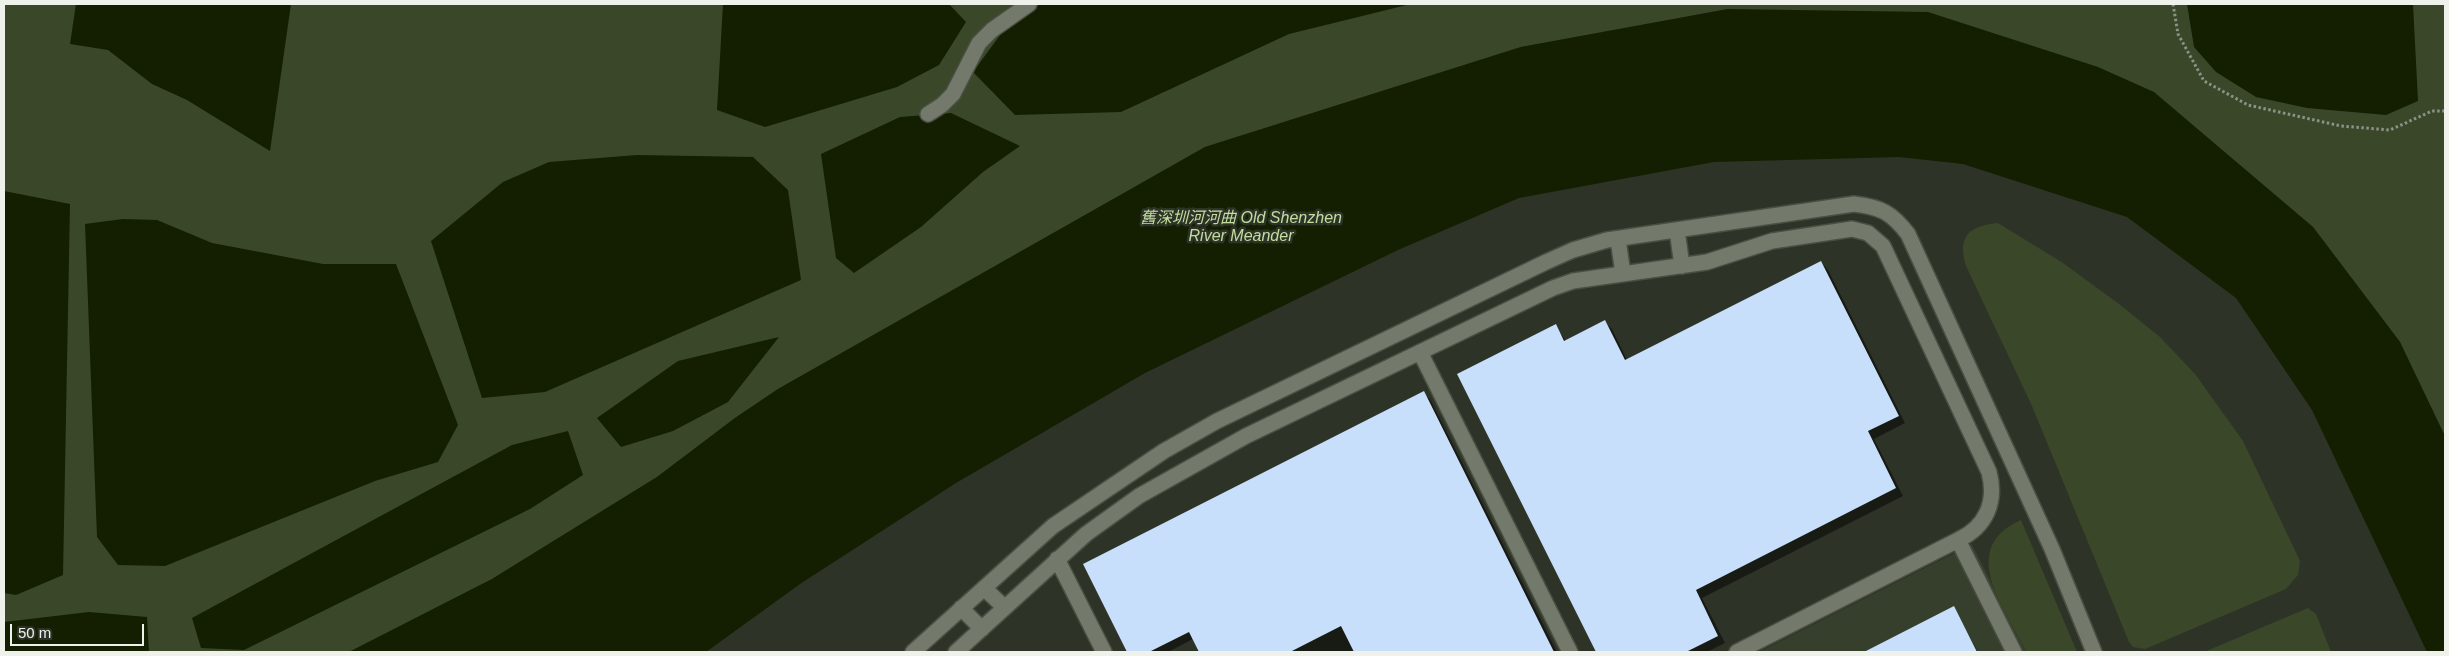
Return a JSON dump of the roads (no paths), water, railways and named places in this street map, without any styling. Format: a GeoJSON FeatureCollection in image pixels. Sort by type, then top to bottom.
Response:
{"type":"FeatureCollection","features":[{"type":"Feature","properties":{"kind":"lane"},"geometry":{"type":"LineString","coordinates":[[928,114],[942,105],[953,94],[979,43],[992,30],[1028,4]]}},
{"type":"Feature","properties":{"kind":"lane"},"geometry":{"type":"LineString","coordinates":[[913,652],[1053,526],[1081,505],[1164,451],[1217,421],[1555,258],[1592,244],[1618,239],[1854,204],[1878,208],[1894,216],[1915,247],[2052,549],[2094,652]]}},
{"type":"Feature","properties":{"kind":"lane"},"geometry":{"type":"LineString","coordinates":[[1677,230],[1682,266]]}},
{"type":"Feature","properties":{"kind":"lane"},"geometry":{"type":"LineString","coordinates":[[956,652],[1057,559],[1111,514],[1175,474],[1246,436],[1563,284],[1707,262],[1772,240],[1861,230],[1877,238],[1893,267],[1989,472],[1992,482],[1991,503],[1988,512],[1976,529],[1958,540],[1737,652]]}},
{"type":"Feature","properties":{"kind":"lane"},"geometry":{"type":"LineString","coordinates":[[1618,239],[1623,274]]}},
{"type":"Feature","properties":{"kind":"lane"},"geometry":{"type":"LineString","coordinates":[[1420,352],[1570,652]]}},
{"type":"Feature","properties":{"kind":"lane"},"geometry":{"type":"LineString","coordinates":[[1958,540],[2014,652]]}},
{"type":"Feature","properties":{"kind":"lane"},"geometry":{"type":"LineString","coordinates":[[1057,559],[1104,652]]}},
{"type":"Feature","properties":{"kind":"lane"},"geometry":{"type":"LineString","coordinates":[[984,588],[1004,608]]}},
{"type":"Feature","properties":{"kind":"lane"},"geometry":{"type":"LineString","coordinates":[[962,608],[982,629]]}},
{"type":"Feature","properties":{"kind":"water"},"geometry":{"type":"Polygon","coordinates":[[[76,4],[291,4],[270,151],[187,100],[152,84],[108,50],[70,44],[76,4]]]}},
{"type":"Feature","properties":{"kind":"water"},"geometry":{"type":"Polygon","coordinates":[[[723,4],[949,4],[966,22],[939,65],[897,87],[765,127],[717,110],[723,4]]]}},
{"type":"Feature","properties":{"kind":"water"},"geometry":{"type":"Polygon","coordinates":[[[1027,4],[1411,4],[1289,34],[1121,112],[1015,115],[973,72],[1017,12],[1027,4]]]}},
{"type":"Feature","properties":{"kind":"water"},"geometry":{"type":"Polygon","coordinates":[[[2187,4],[2413,4],[2418,101],[2386,115],[2307,108],[2256,97],[2216,72],[2194,47],[2187,4]]]}},
{"type":"Feature","properties":{"kind":"water","name":"舊深圳河河曲 Old Shenzhen River Meander"},"geometry":{"type":"Polygon","coordinates":[[[1728,9],[1928,12],[2098,67],[2154,92],[2313,227],[2400,342],[2445,436],[2445,652],[2427,652],[2312,410],[2236,298],[2127,217],[1963,164],[1899,157],[1714,162],[1519,198],[1398,250],[1145,373],[956,483],[800,584],[706,652],[349,652],[492,579],[657,477],[735,418],[778,389],[1205,147],[1521,47],[1728,9]]]}},
{"type":"Feature","properties":{"kind":"water"},"geometry":{"type":"Polygon","coordinates":[[[951,113],[1020,146],[983,172],[921,227],[854,273],[836,258],[821,154],[900,117],[951,113]]]}},
{"type":"Feature","properties":{"kind":"water"},"geometry":{"type":"Polygon","coordinates":[[[637,155],[753,157],[788,190],[801,280],[545,392],[482,398],[431,241],[503,182],[549,162],[637,155]]]}},
{"type":"Feature","properties":{"kind":"water"},"geometry":{"type":"Polygon","coordinates":[[[4,191],[70,204],[63,575],[16,595],[4,593],[4,191]]]}},
{"type":"Feature","properties":{"kind":"water"},"geometry":{"type":"Polygon","coordinates":[[[123,219],[157,220],[212,243],[323,264],[396,264],[458,425],[438,462],[375,481],[165,566],[118,565],[97,537],[85,224],[123,219]]]}},
{"type":"Feature","properties":{"kind":"water"},"geometry":{"type":"Polygon","coordinates":[[[779,337],[728,402],[673,431],[621,447],[597,418],[678,361],[779,337]]]}},
{"type":"Feature","properties":{"kind":"water"},"geometry":{"type":"Polygon","coordinates":[[[568,431],[583,475],[530,509],[244,650],[201,648],[192,618],[512,445],[568,431]]]}},
{"type":"Feature","properties":{"kind":"water"},"geometry":{"type":"Polygon","coordinates":[[[89,612],[147,617],[149,652],[4,652],[4,622],[89,612]]]}}]}
